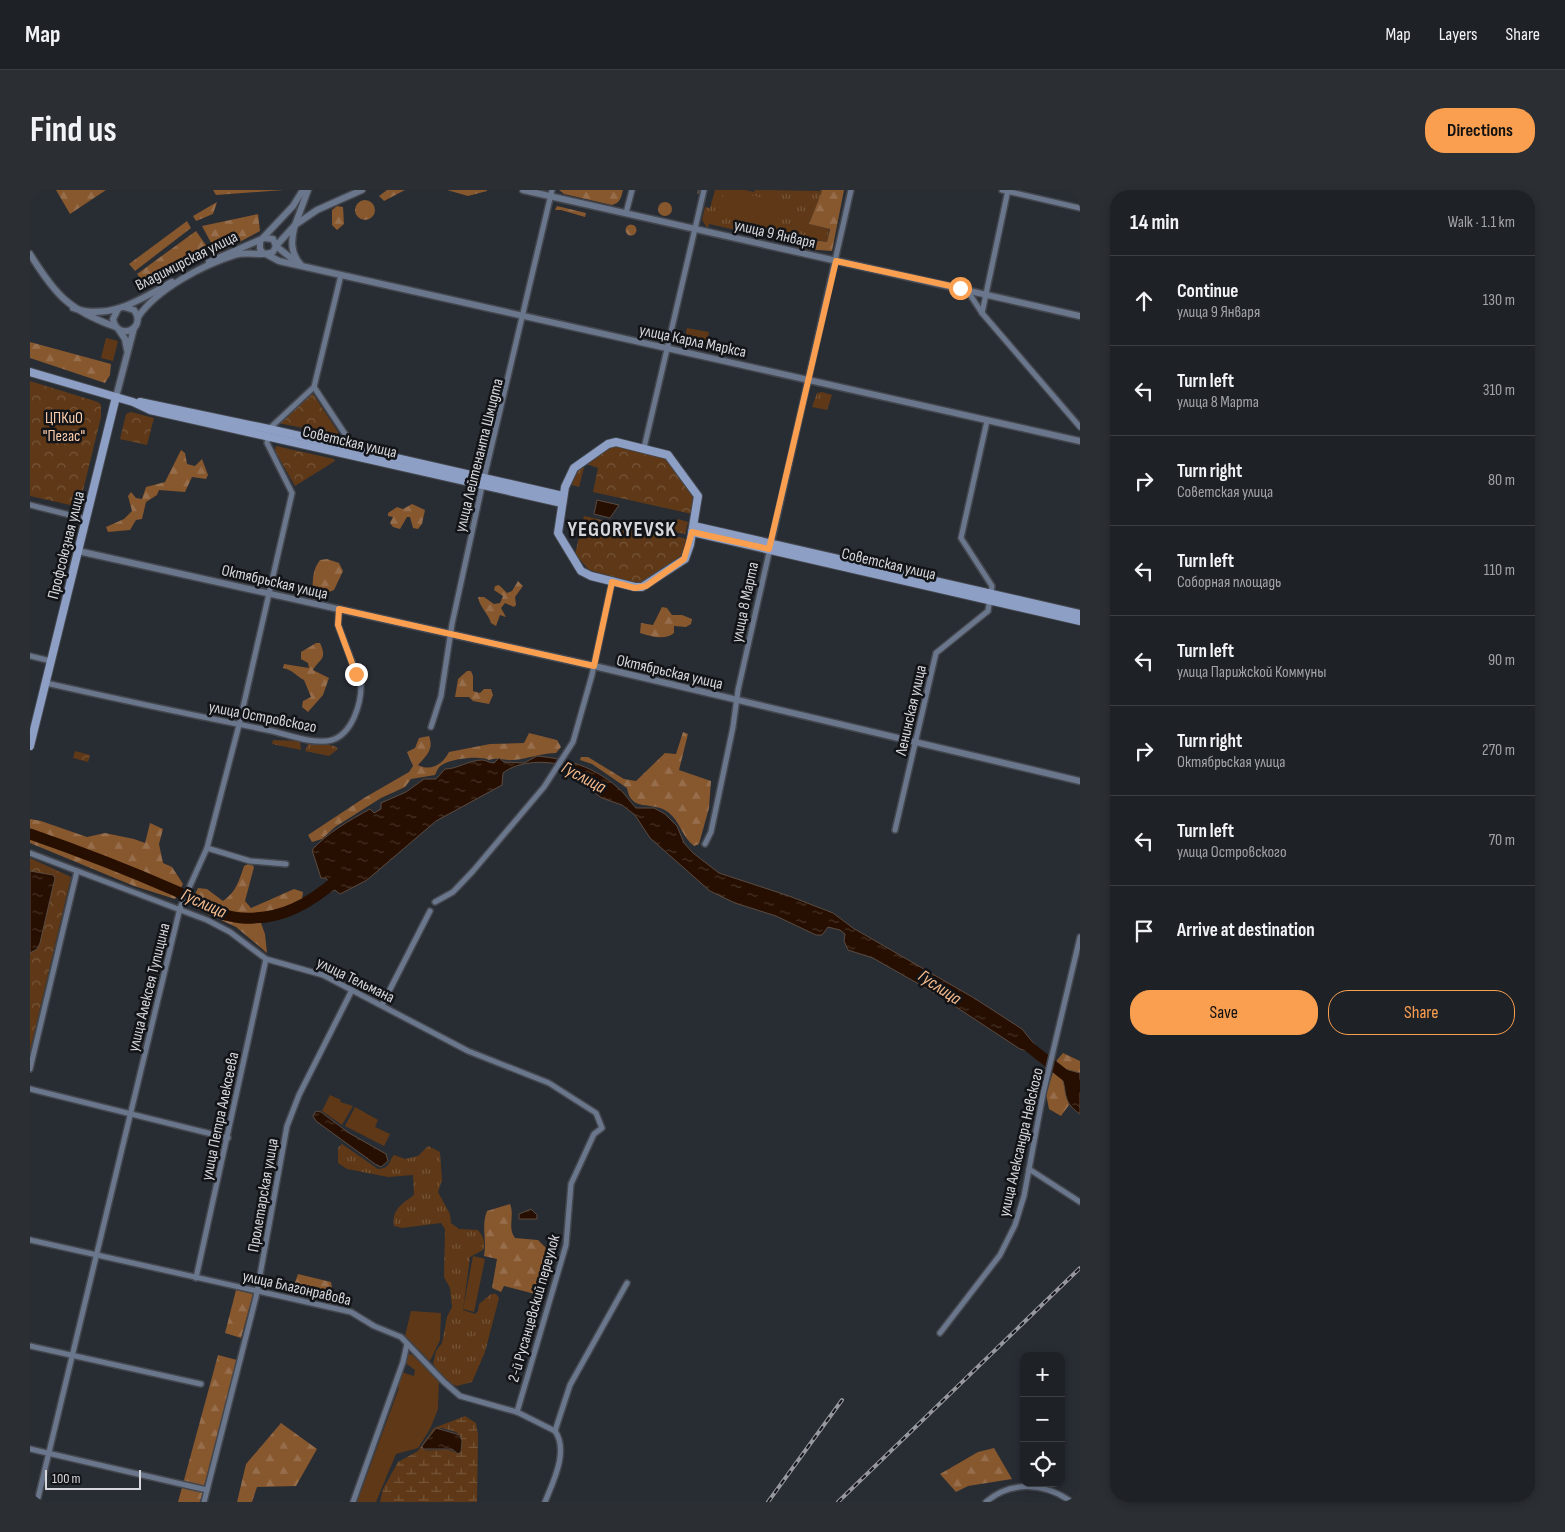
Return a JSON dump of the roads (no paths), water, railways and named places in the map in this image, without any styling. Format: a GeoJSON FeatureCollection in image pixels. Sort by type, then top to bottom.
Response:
{"type":"FeatureCollection","features":[{"type":"Feature","properties":{"kind":"main road","name":"Советская улица"},"geometry":{"type":"LineString","coordinates":[[30,372],[133,402],[152,403],[268,433],[562,499]]}},
{"type":"Feature","properties":{"kind":"main road","name":"Профсоюзная улица"},"geometry":{"type":"LineString","coordinates":[[30,746],[116,397]]}},
{"type":"Feature","properties":{"kind":"main road","name":"Советская улица"},"geometry":{"type":"LineString","coordinates":[[268,433],[345,447],[484,481]]}},
{"type":"Feature","properties":{"kind":"main road"},"geometry":{"type":"LineString","coordinates":[[616,442],[644,448],[663,452],[672,458],[696,493],[698,501],[693,529],[684,559],[646,586],[635,588],[584,574],[575,563],[558,533],[562,499],[574,468],[608,444],[616,442]]}},
{"type":"Feature","properties":{"kind":"main road","name":"Советская улица"},"geometry":{"type":"LineString","coordinates":[[693,529],[990,597],[1080,621]]}},
{"type":"Feature","properties":{"kind":"main road","name":"Советская улица"},"geometry":{"type":"LineString","coordinates":[[990,597],[1080,614]]}},
{"type":"Feature","properties":{"kind":"street"},"geometry":{"type":"LineString","coordinates":[[303,190],[293,206],[263,238],[259,247],[265,254],[273,252],[276,246],[296,226],[317,210],[362,190]]}},
{"type":"Feature","properties":{"kind":"street"},"geometry":{"type":"LineString","coordinates":[[301,265],[296,258],[292,246],[296,226],[308,190]]}},
{"type":"Feature","properties":{"kind":"street","name":"улица 9 Января"},"geometry":{"type":"LineString","coordinates":[[523,190],[552,193],[626,213],[1080,316]]}},
{"type":"Feature","properties":{"kind":"street"},"geometry":{"type":"LineString","coordinates":[[626,213],[632,190]]}},
{"type":"Feature","properties":{"kind":"street"},"geometry":{"type":"LineString","coordinates":[[644,448],[704,190]]}},
{"type":"Feature","properties":{"kind":"street","name":"улица 8 Марта"},"geometry":{"type":"LineString","coordinates":[[705,844],[710,832],[733,727],[736,700],[769,546],[851,190]]}},
{"type":"Feature","properties":{"kind":"street"},"geometry":{"type":"LineString","coordinates":[[982,314],[1006,190],[1080,208]]}},
{"type":"Feature","properties":{"kind":"street","name":"улица Лейтенанта Шмидта"},"geometry":{"type":"LineString","coordinates":[[431,727],[441,696],[451,634],[484,481],[552,193]]}},
{"type":"Feature","properties":{"kind":"street"},"geometry":{"type":"LineString","coordinates":[[263,238],[273,239],[276,246],[301,265]]}},
{"type":"Feature","properties":{"kind":"street","name":"Владимирская улица"},"geometry":{"type":"LineString","coordinates":[[73,308],[94,312],[121,308],[217,258],[263,238]]}},
{"type":"Feature","properties":{"kind":"street"},"geometry":{"type":"LineString","coordinates":[[30,254],[54,289],[73,308],[93,320],[117,329],[127,332],[134,328],[138,317],[134,310],[121,308],[113,319],[117,329],[125,339],[128,352]]}},
{"type":"Feature","properties":{"kind":"street","name":"Владимирская улица"},"geometry":{"type":"LineString","coordinates":[[138,317],[154,299],[192,275],[236,255],[265,254]]}},
{"type":"Feature","properties":{"kind":"street","name":"улица Карла Маркса"},"geometry":{"type":"LineString","coordinates":[[265,254],[279,262],[301,265],[524,318],[808,379],[1080,441]]}},
{"type":"Feature","properties":{"kind":"street"},"geometry":{"type":"LineString","coordinates":[[268,433],[314,387],[341,275]]}},
{"type":"Feature","properties":{"kind":"street"},"geometry":{"type":"LineString","coordinates":[[967,290],[982,314],[1080,428]]}},
{"type":"Feature","properties":{"kind":"street","name":"Профсоюзная улица"},"geometry":{"type":"LineString","coordinates":[[116,397],[134,328]]}},
{"type":"Feature","properties":{"kind":"street"},"geometry":{"type":"LineString","coordinates":[[314,387],[347,437],[345,447]]}},
{"type":"Feature","properties":{"kind":"street"},"geometry":{"type":"LineString","coordinates":[[986,421],[961,538],[992,586],[990,597]]}},
{"type":"Feature","properties":{"kind":"street","name":"улица Алексея Тупицина"},"geometry":{"type":"LineString","coordinates":[[37,1502],[180,908],[207,848],[239,725],[292,493],[267,443],[268,433]]}},
{"type":"Feature","properties":{"kind":"street"},"geometry":{"type":"LineString","coordinates":[[30,505],[86,518]]}},
{"type":"Feature","properties":{"kind":"street","name":"Октябрьская улица"},"geometry":{"type":"LineString","coordinates":[[78,551],[594,666],[1080,780]]}},
{"type":"Feature","properties":{"kind":"street"},"geometry":{"type":"LineString","coordinates":[[435,902],[453,892],[555,773],[568,750],[578,731],[612,582]]}},
{"type":"Feature","properties":{"kind":"street","name":"Ленинская улица"},"geometry":{"type":"LineString","coordinates":[[895,830],[936,653],[988,611],[990,597]]}},
{"type":"Feature","properties":{"kind":"street","name":"улица Островского"},"geometry":{"type":"LineString","coordinates":[[46,683],[239,725],[319,740],[334,739],[344,731],[357,712],[362,686],[338,625],[339,609]]}},
{"type":"Feature","properties":{"kind":"street"},"geometry":{"type":"LineString","coordinates":[[30,656],[51,661]]}},
{"type":"Feature","properties":{"kind":"street"},"geometry":{"type":"LineString","coordinates":[[207,848],[250,861],[286,864]]}},
{"type":"Feature","properties":{"kind":"street","name":"улица Тельмана"},"geometry":{"type":"LineString","coordinates":[[30,853],[180,908],[230,932],[266,959],[323,974],[468,1051],[549,1083],[596,1113],[602,1128]]}},
{"type":"Feature","properties":{"kind":"street"},"geometry":{"type":"LineString","coordinates":[[30,1069],[77,871]]}},
{"type":"Feature","properties":{"kind":"street"},"geometry":{"type":"LineString","coordinates":[[382,1005],[430,911]]}},
{"type":"Feature","properties":{"kind":"street","name":"улица Александра Невского"},"geometry":{"type":"LineString","coordinates":[[940,1333],[1005,1247],[1024,1196],[1048,1072],[1080,937]]}},
{"type":"Feature","properties":{"kind":"street","name":"улица Петра Алексеева"},"geometry":{"type":"LineString","coordinates":[[196,1278],[266,959]]}},
{"type":"Feature","properties":{"kind":"street","name":"Пролетарская улица"},"geometry":{"type":"LineString","coordinates":[[204,1502],[257,1290],[287,1126],[299,1095],[352,990]]}},
{"type":"Feature","properties":{"kind":"street"},"geometry":{"type":"LineString","coordinates":[[30,1089],[228,1138]]}},
{"type":"Feature","properties":{"kind":"street","name":"2-й Русанцевский переулок"},"geometry":{"type":"LineString","coordinates":[[517,1412],[566,1245],[571,1184],[594,1134],[602,1128]]}},
{"type":"Feature","properties":{"kind":"street"},"geometry":{"type":"LineString","coordinates":[[1029,1169],[1080,1202]]}},
{"type":"Feature","properties":{"kind":"street","name":"улица Благонравова"},"geometry":{"type":"LineString","coordinates":[[30,1240],[330,1306],[358,1314],[374,1326],[402,1337],[456,1393],[517,1412],[555,1431]]}},
{"type":"Feature","properties":{"kind":"street"},"geometry":{"type":"LineString","coordinates":[[545,1502],[556,1476],[560,1457],[560,1444],[555,1431],[570,1386],[627,1283]]}},
{"type":"Feature","properties":{"kind":"street"},"geometry":{"type":"LineString","coordinates":[[353,1502],[403,1362],[407,1344]]}},
{"type":"Feature","properties":{"kind":"street"},"geometry":{"type":"LineString","coordinates":[[30,1346],[201,1384]]}},
{"type":"Feature","properties":{"kind":"street"},"geometry":{"type":"LineString","coordinates":[[30,1449],[207,1490]]}},
{"type":"Feature","properties":{"kind":"street"},"geometry":{"type":"LineString","coordinates":[[986,1502],[995,1494],[1022,1485],[1042,1488],[1072,1502]]}},
{"type":"Feature","properties":{"kind":"water"},"geometry":{"type":"Polygon","coordinates":[[[597,500],[619,505],[610,518],[594,514],[597,500]]]}},
{"type":"Feature","properties":{"kind":"water"},"geometry":{"type":"Polygon","coordinates":[[[537,756],[559,759],[590,769],[620,789],[636,808],[654,808],[665,814],[677,826],[684,843],[693,853],[719,873],[833,913],[853,928],[974,998],[1022,1029],[1035,1045],[1036,1053],[1020,1049],[938,995],[873,958],[848,950],[844,941],[845,934],[840,930],[828,927],[822,935],[816,935],[776,916],[735,903],[710,891],[650,838],[635,815],[622,805],[602,798],[576,780],[569,767],[553,763],[535,762],[517,766],[503,773],[502,785],[436,821],[367,880],[340,894],[335,890],[330,892],[325,884],[328,881],[326,878],[321,878],[312,850],[332,832],[362,813],[370,809],[374,813],[381,809],[381,803],[406,792],[424,779],[436,779],[445,769],[477,760],[494,763],[499,758],[504,762],[524,763],[537,756]]]}},
{"type":"Feature","properties":{"kind":"water"},"geometry":{"type":"Polygon","coordinates":[[[30,871],[53,875],[55,878],[40,943],[37,949],[30,953],[30,871]]]}},
{"type":"Feature","properties":{"kind":"water"},"geometry":{"type":"Polygon","coordinates":[[[1065,1069],[1080,1073],[1080,1114],[1067,1100],[1061,1075],[1065,1069]]]}},
{"type":"Feature","properties":{"kind":"water"},"geometry":{"type":"Polygon","coordinates":[[[316,1111],[321,1112],[349,1133],[386,1154],[388,1161],[381,1167],[375,1164],[316,1121],[313,1116],[316,1111]]]}},
{"type":"Feature","properties":{"kind":"water"},"geometry":{"type":"Polygon","coordinates":[[[531,1209],[537,1215],[537,1219],[519,1219],[519,1214],[531,1209]]]}},
{"type":"Feature","properties":{"kind":"water"},"geometry":{"type":"Polygon","coordinates":[[[436,1428],[460,1435],[462,1441],[461,1452],[458,1454],[452,1449],[423,1449],[422,1446],[436,1428]]]}},
{"type":"Feature","properties":{"kind":"waterway","name":"Гуслица"},"geometry":{"type":"LineString","coordinates":[[30,834],[140,876],[233,917],[256,918],[294,909],[316,896],[338,879]]}},
{"type":"Feature","properties":{"kind":"waterway","name":"Гуслица"},"geometry":{"type":"LineString","coordinates":[[1023,1042],[1080,1087]]}},
{"type":"Feature","properties":{"kind":"railway"},"geometry":{"type":"LineString","coordinates":[[838,1502],[1080,1268]]}},
{"type":"Feature","properties":{"kind":"railway"},"geometry":{"type":"LineString","coordinates":[[768,1502],[842,1400]]}},
{"type":"Feature","properties":{"kind":"district","name":"YEGORYEVSK"},"geometry":{"type":"Point","coordinates":[622,529]}},
{"type":"Feature","properties":{"kind":"park label","name":"ЦПКиО \"Пегас\""},"geometry":{"type":"Point","coordinates":[64,426]}}]}
